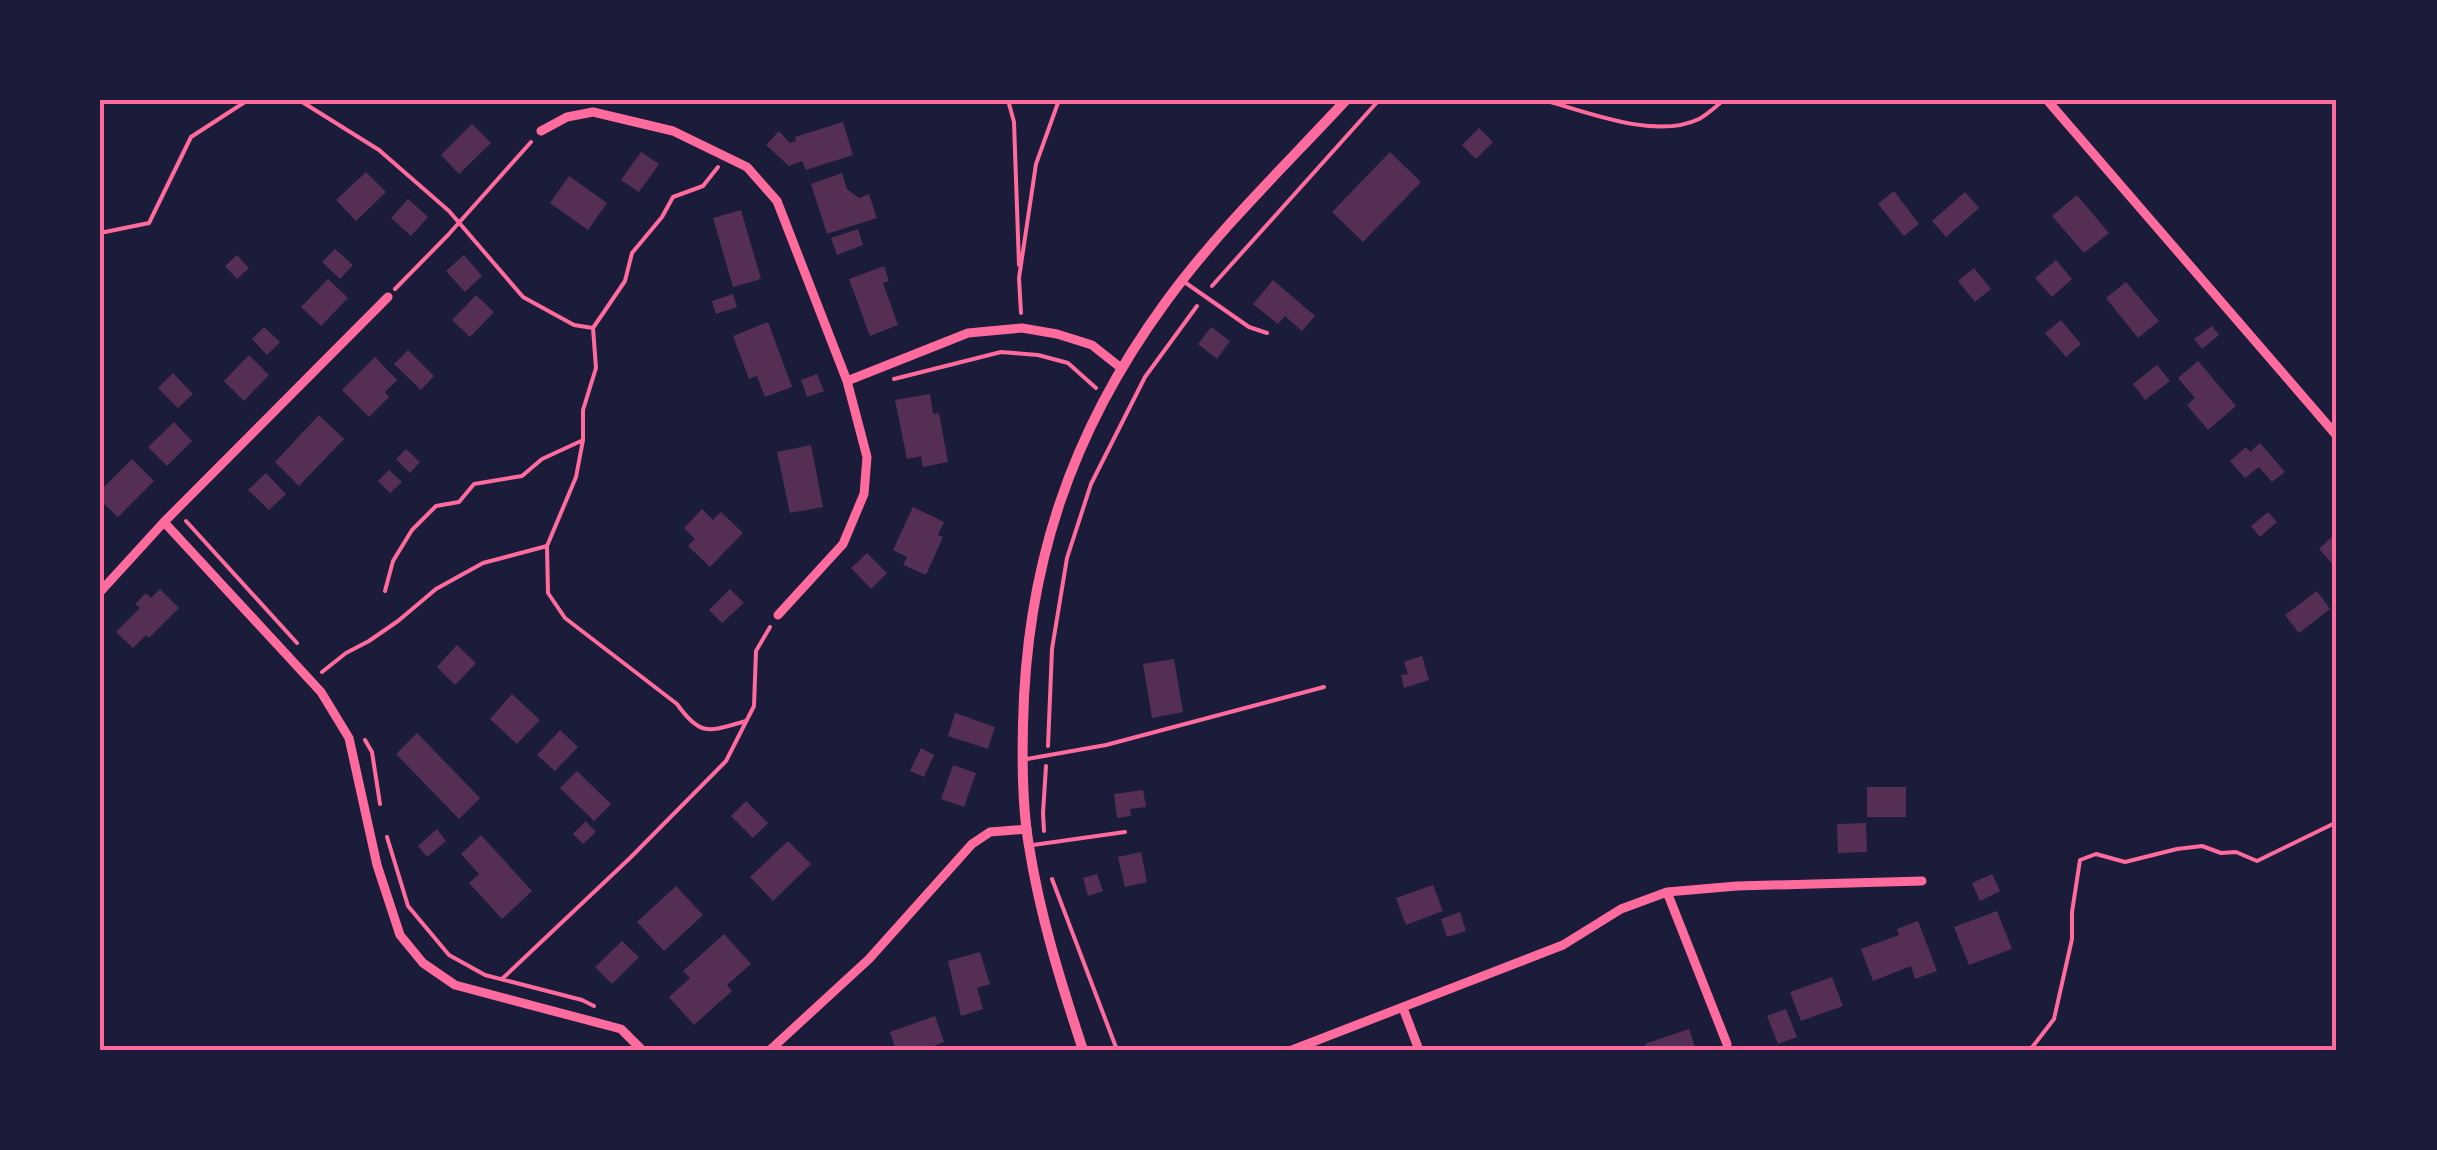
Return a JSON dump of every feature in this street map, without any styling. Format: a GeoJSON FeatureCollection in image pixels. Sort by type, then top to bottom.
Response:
{"type":"FeatureCollection","features":[{"type":"Feature","properties":{"kind":"street"},"geometry":{"type":"LineString","coordinates":[[1083,1050],[1044,920],[1029,846],[1022,760],[1033,602],[1047,541],[1064,488],[1105,396],[1166,302],[1346,100]]}},
{"type":"Feature","properties":{"kind":"street"},"geometry":{"type":"LineString","coordinates":[[2046,100],[2337,436]]}},
{"type":"Feature","properties":{"kind":"street"},"geometry":{"type":"LineString","coordinates":[[541,131],[567,117],[592,112],[674,131],[747,167],[777,201],[847,381],[867,457],[864,494],[843,544],[778,615]]}},
{"type":"Feature","properties":{"kind":"street"},"geometry":{"type":"LineString","coordinates":[[100,592],[164,522],[388,297]]}},
{"type":"Feature","properties":{"kind":"street"},"geometry":{"type":"LineString","coordinates":[[847,381],[968,333],[1022,328],[1092,345],[1122,368]]}},
{"type":"Feature","properties":{"kind":"street"},"geometry":{"type":"LineString","coordinates":[[164,522],[321,692],[350,738],[377,866],[400,935],[423,963],[456,985],[621,1029],[642,1050]]}},
{"type":"Feature","properties":{"kind":"street"},"geometry":{"type":"LineString","coordinates":[[770,1050],[869,959],[972,844],[990,832],[1027,830]]}},
{"type":"Feature","properties":{"kind":"street"},"geometry":{"type":"LineString","coordinates":[[1292,1050],[1562,944],[1621,910],[1667,892],[1922,881]]}},
{"type":"Feature","properties":{"kind":"street"},"geometry":{"type":"LineString","coordinates":[[1667,892],[1727,1044]]}},
{"type":"Feature","properties":{"kind":"street"},"geometry":{"type":"LineString","coordinates":[[1403,1008],[1419,1050]]}},
{"type":"Feature","properties":{"kind":"lane"},"geometry":{"type":"LineString","coordinates":[[1544,100],[1610,119],[1663,128],[1697,120],[1724,100]]}},
{"type":"Feature","properties":{"kind":"lane"},"geometry":{"type":"LineString","coordinates":[[1183,282],[1249,327],[1267,333]]}},
{"type":"Feature","properties":{"kind":"lane"},"geometry":{"type":"LineString","coordinates":[[1022,760],[1106,745],[1324,687]]}},
{"type":"Feature","properties":{"kind":"lane"},"geometry":{"type":"LineString","coordinates":[[1029,846],[1125,832]]}},
{"type":"Feature","properties":{"kind":"path"},"geometry":{"type":"LineString","coordinates":[[100,233],[150,222],[191,137],[248,100]]}},
{"type":"Feature","properties":{"kind":"path"},"geometry":{"type":"LineString","coordinates":[[298,100],[379,150],[459,222],[524,297],[574,325],[593,328]]}},
{"type":"Feature","properties":{"kind":"path"},"geometry":{"type":"LineString","coordinates":[[1008,100],[1014,122],[1022,328]]}},
{"type":"Feature","properties":{"kind":"path"},"geometry":{"type":"LineString","coordinates":[[1019,278],[1036,164],[1059,100]]}},
{"type":"Feature","properties":{"kind":"path"},"geometry":{"type":"LineString","coordinates":[[1118,1050],[1047,868],[1043,814],[1052,649],[1067,558],[1091,484],[1145,377],[1218,277],[1294,198],[1379,100]]}},
{"type":"Feature","properties":{"kind":"path"},"geometry":{"type":"LineString","coordinates":[[388,297],[541,131]]}},
{"type":"Feature","properties":{"kind":"path"},"geometry":{"type":"LineString","coordinates":[[726,156],[704,186],[673,196],[662,217],[632,253],[625,281],[593,328],[596,368],[582,410],[583,440],[576,476],[547,546],[548,593],[566,618],[677,704],[690,722],[710,731],[746,721]]}},
{"type":"Feature","properties":{"kind":"path"},"geometry":{"type":"LineString","coordinates":[[894,380],[1001,352],[1038,355],[1068,363],[1127,412]]}},
{"type":"Feature","properties":{"kind":"path"},"geometry":{"type":"LineString","coordinates":[[384,591],[393,561],[412,530],[436,506],[459,502],[474,484],[522,476],[542,459],[583,440]]}},
{"type":"Feature","properties":{"kind":"path"},"geometry":{"type":"LineString","coordinates":[[177,511],[298,643]]}},
{"type":"Feature","properties":{"kind":"path"},"geometry":{"type":"LineString","coordinates":[[322,672],[346,653],[369,642],[436,589],[483,563],[547,546]]}},
{"type":"Feature","properties":{"kind":"path"},"geometry":{"type":"LineString","coordinates":[[501,979],[726,761],[754,706],[756,651],[778,615]]}},
{"type":"Feature","properties":{"kind":"path"},"geometry":{"type":"LineString","coordinates":[[362,736],[372,752],[380,807]]}},
{"type":"Feature","properties":{"kind":"path"},"geometry":{"type":"LineString","coordinates":[[2030,1050],[2054,1019],[2072,939],[2080,860],[2096,854],[2125,862],[2202,846],[2221,853],[2236,852],[2257,861],[2337,822]]}},
{"type":"Feature","properties":{"kind":"path"},"geometry":{"type":"LineString","coordinates":[[383,825],[408,906],[449,956],[486,975],[599,1008]]}},
{"type":"Feature","properties":{"kind":"building"},"geometry":{"type":"Polygon","coordinates":[[[843,122],[853,155],[806,170],[802,161],[789,166],[766,145],[779,131],[790,143],[796,141],[795,137],[843,122]]]}},
{"type":"Feature","properties":{"kind":"building"},"geometry":{"type":"Polygon","coordinates":[[[472,124],[491,143],[459,174],[441,155],[472,124]]]}},
{"type":"Feature","properties":{"kind":"building"},"geometry":{"type":"Polygon","coordinates":[[[1479,128],[1493,142],[1476,159],[1462,145],[1479,128]]]}},
{"type":"Feature","properties":{"kind":"building"},"geometry":{"type":"Polygon","coordinates":[[[641,152],[659,164],[639,192],[621,180],[641,152]]]}},
{"type":"Feature","properties":{"kind":"building"},"geometry":{"type":"Polygon","coordinates":[[[1390,152],[1421,182],[1363,242],[1332,212],[1390,152]]]}},
{"type":"Feature","properties":{"kind":"building"},"geometry":{"type":"Polygon","coordinates":[[[366,172],[386,192],[356,221],[336,200],[366,172]]]}},
{"type":"Feature","properties":{"kind":"building"},"geometry":{"type":"Polygon","coordinates":[[[842,173],[847,189],[859,198],[869,194],[877,218],[827,234],[811,184],[842,173]]]}},
{"type":"Feature","properties":{"kind":"building"},"geometry":{"type":"Polygon","coordinates":[[[569,176],[607,203],[588,230],[550,203],[569,176]]]}},
{"type":"Feature","properties":{"kind":"building"},"geometry":{"type":"Polygon","coordinates":[[[1894,191],[1919,224],[1904,236],[1878,204],[1894,191]]]}},
{"type":"Feature","properties":{"kind":"building"},"geometry":{"type":"Polygon","coordinates":[[[1965,192],[1979,208],[1946,237],[1932,221],[1965,192]]]}},
{"type":"Feature","properties":{"kind":"building"},"geometry":{"type":"Polygon","coordinates":[[[2077,195],[2109,233],[2084,253],[2052,216],[2077,195]]]}},
{"type":"Feature","properties":{"kind":"building"},"geometry":{"type":"Polygon","coordinates":[[[408,199],[428,217],[411,236],[391,218],[408,199]]]}},
{"type":"Feature","properties":{"kind":"building"},"geometry":{"type":"Polygon","coordinates":[[[741,210],[761,279],[733,287],[713,218],[741,210]]]}},
{"type":"Feature","properties":{"kind":"building"},"geometry":{"type":"Polygon","coordinates":[[[858,229],[863,245],[837,255],[831,238],[858,229]]]}},
{"type":"Feature","properties":{"kind":"building"},"geometry":{"type":"Polygon","coordinates":[[[335,249],[353,265],[340,279],[322,262],[335,249]]]}},
{"type":"Feature","properties":{"kind":"building"},"geometry":{"type":"Polygon","coordinates":[[[237,255],[249,268],[237,279],[225,266],[237,255]]]}},
{"type":"Feature","properties":{"kind":"building"},"geometry":{"type":"Polygon","coordinates":[[[464,255],[482,276],[465,292],[446,271],[464,255]]]}},
{"type":"Feature","properties":{"kind":"building"},"geometry":{"type":"Polygon","coordinates":[[[2056,260],[2072,279],[2052,297],[2035,278],[2056,260]]]}},
{"type":"Feature","properties":{"kind":"building"},"geometry":{"type":"Polygon","coordinates":[[[884,266],[889,281],[883,283],[898,325],[870,336],[849,279],[884,266]]]}},
{"type":"Feature","properties":{"kind":"building"},"geometry":{"type":"Polygon","coordinates":[[[1974,268],[1991,289],[1975,302],[1958,281],[1974,268]]]}},
{"type":"Feature","properties":{"kind":"building"},"geometry":{"type":"Polygon","coordinates":[[[328,279],[348,298],[321,326],[301,307],[328,279]]]}},
{"type":"Feature","properties":{"kind":"building"},"geometry":{"type":"Polygon","coordinates":[[[1273,280],[1315,316],[1302,331],[1285,316],[1278,324],[1253,304],[1273,280]]]}},
{"type":"Feature","properties":{"kind":"building"},"geometry":{"type":"Polygon","coordinates":[[[2126,282],[2159,321],[2138,338],[2106,298],[2126,282]]]}},
{"type":"Feature","properties":{"kind":"building"},"geometry":{"type":"Polygon","coordinates":[[[733,294],[737,307],[716,314],[712,301],[733,294]]]}},
{"type":"Feature","properties":{"kind":"building"},"geometry":{"type":"Polygon","coordinates":[[[476,295],[494,312],[470,337],[452,320],[476,295]]]}},
{"type":"Feature","properties":{"kind":"building"},"geometry":{"type":"Polygon","coordinates":[[[2061,320],[2081,344],[2066,357],[2045,333],[2061,320]]]}},
{"type":"Feature","properties":{"kind":"building"},"geometry":{"type":"Polygon","coordinates":[[[768,322],[792,387],[765,397],[757,376],[749,379],[733,336],[768,322]]]}},
{"type":"Feature","properties":{"kind":"building"},"geometry":{"type":"Polygon","coordinates":[[[2212,326],[2219,335],[2202,349],[2194,339],[2212,326]]]}},
{"type":"Feature","properties":{"kind":"building"},"geometry":{"type":"Polygon","coordinates":[[[264,327],[280,342],[267,355],[252,339],[264,327]]]}},
{"type":"Feature","properties":{"kind":"building"},"geometry":{"type":"Polygon","coordinates":[[[1211,327],[1230,341],[1217,359],[1198,344],[1211,327]]]}},
{"type":"Feature","properties":{"kind":"building"},"geometry":{"type":"Polygon","coordinates":[[[408,350],[434,376],[421,390],[394,364],[408,350]]]}},
{"type":"Feature","properties":{"kind":"building"},"geometry":{"type":"Polygon","coordinates":[[[249,355],[269,375],[244,401],[224,381],[249,355]]]}},
{"type":"Feature","properties":{"kind":"building"},"geometry":{"type":"Polygon","coordinates":[[[375,357],[397,380],[385,392],[389,397],[369,417],[342,390],[375,357]]]}},
{"type":"Feature","properties":{"kind":"building"},"geometry":{"type":"Polygon","coordinates":[[[2198,361],[2236,406],[2208,430],[2187,405],[2195,398],[2178,378],[2198,361]]]}},
{"type":"Feature","properties":{"kind":"building"},"geometry":{"type":"Polygon","coordinates":[[[2157,365],[2170,381],[2145,400],[2133,384],[2157,365]]]}},
{"type":"Feature","properties":{"kind":"building"},"geometry":{"type":"Polygon","coordinates":[[[173,373],[193,394],[178,408],[158,388],[173,373]]]}},
{"type":"Feature","properties":{"kind":"building"},"geometry":{"type":"Polygon","coordinates":[[[817,374],[824,391],[807,397],[801,380],[817,374]]]}},
{"type":"Feature","properties":{"kind":"building"},"geometry":{"type":"Polygon","coordinates":[[[930,394],[933,414],[939,413],[948,462],[923,467],[921,456],[907,459],[895,400],[930,394]]]}},
{"type":"Feature","properties":{"kind":"building"},"geometry":{"type":"Polygon","coordinates":[[[319,415],[344,439],[299,486],[275,462],[319,415]]]}},
{"type":"Feature","properties":{"kind":"building"},"geometry":{"type":"Polygon","coordinates":[[[174,422],[192,441],[167,466],[148,447],[174,422]]]}},
{"type":"Feature","properties":{"kind":"building"},"geometry":{"type":"Polygon","coordinates":[[[2260,443],[2285,472],[2272,482],[2259,467],[2245,478],[2230,461],[2246,447],[2250,452],[2260,443]]]}},
{"type":"Feature","properties":{"kind":"building"},"geometry":{"type":"Polygon","coordinates":[[[811,445],[823,507],[790,513],[777,452],[811,445]]]}},
{"type":"Feature","properties":{"kind":"building"},"geometry":{"type":"Polygon","coordinates":[[[406,449],[420,462],[410,473],[396,459],[406,449]]]}},
{"type":"Feature","properties":{"kind":"building"},"geometry":{"type":"Polygon","coordinates":[[[132,459],[154,481],[118,517],[100,500],[100,491],[132,459]]]}},
{"type":"Feature","properties":{"kind":"building"},"geometry":{"type":"Polygon","coordinates":[[[389,470],[402,482],[390,493],[378,481],[389,470]]]}},
{"type":"Feature","properties":{"kind":"building"},"geometry":{"type":"Polygon","coordinates":[[[266,473],[286,494],[269,510],[248,490],[266,473]]]}},
{"type":"Feature","properties":{"kind":"building"},"geometry":{"type":"Polygon","coordinates":[[[913,507],[944,522],[938,535],[943,537],[926,575],[903,565],[907,557],[893,550],[913,507]]]}},
{"type":"Feature","properties":{"kind":"building"},"geometry":{"type":"Polygon","coordinates":[[[702,509],[713,520],[721,512],[743,533],[710,567],[688,546],[695,539],[684,528],[702,509]]]}},
{"type":"Feature","properties":{"kind":"building"},"geometry":{"type":"Polygon","coordinates":[[[2268,512],[2277,522],[2260,537],[2251,526],[2268,512]]]}},
{"type":"Feature","properties":{"kind":"building"},"geometry":{"type":"Polygon","coordinates":[[[2337,532],[2337,569],[2319,549],[2337,532]]]}},
{"type":"Feature","properties":{"kind":"building"},"geometry":{"type":"Polygon","coordinates":[[[867,553],[887,573],[871,589],[851,568],[867,553]]]}},
{"type":"Feature","properties":{"kind":"building"},"geometry":{"type":"Polygon","coordinates":[[[160,589],[179,608],[133,648],[116,632],[140,608],[135,604],[146,593],[151,598],[160,589]]]}},
{"type":"Feature","properties":{"kind":"building"},"geometry":{"type":"Polygon","coordinates":[[[730,589],[744,603],[722,623],[709,610],[730,589]]]}},
{"type":"Feature","properties":{"kind":"building"},"geometry":{"type":"Polygon","coordinates":[[[2317,591],[2330,609],[2299,633],[2285,615],[2317,591]]]}},
{"type":"Feature","properties":{"kind":"building"},"geometry":{"type":"Polygon","coordinates":[[[457,645],[476,663],[455,685],[437,667],[457,645]]]}},
{"type":"Feature","properties":{"kind":"building"},"geometry":{"type":"Polygon","coordinates":[[[1422,656],[1429,680],[1404,688],[1401,675],[1408,674],[1404,662],[1422,656]]]}},
{"type":"Feature","properties":{"kind":"building"},"geometry":{"type":"Polygon","coordinates":[[[1174,659],[1183,712],[1152,718],[1143,664],[1174,659]]]}},
{"type":"Feature","properties":{"kind":"building"},"geometry":{"type":"Polygon","coordinates":[[[512,694],[540,720],[517,744],[490,719],[512,694]]]}},
{"type":"Feature","properties":{"kind":"building"},"geometry":{"type":"Polygon","coordinates":[[[955,713],[995,727],[988,749],[948,736],[955,713]]]}},
{"type":"Feature","properties":{"kind":"building"},"geometry":{"type":"Polygon","coordinates":[[[560,730],[578,747],[555,771],[537,755],[560,730]]]}},
{"type":"Feature","properties":{"kind":"building"},"geometry":{"type":"Polygon","coordinates":[[[417,733],[480,798],[459,819],[396,754],[417,733]]]}},
{"type":"Feature","properties":{"kind":"building"},"geometry":{"type":"Polygon","coordinates":[[[921,748],[934,755],[924,777],[910,771],[921,748]]]}},
{"type":"Feature","properties":{"kind":"building"},"geometry":{"type":"Polygon","coordinates":[[[953,765],[976,773],[964,807],[941,799],[953,765]]]}},
{"type":"Feature","properties":{"kind":"building"},"geometry":{"type":"Polygon","coordinates":[[[577,771],[611,804],[594,821],[560,788],[577,771]]]}},
{"type":"Feature","properties":{"kind":"building"},"geometry":{"type":"Polygon","coordinates":[[[1867,787],[1906,787],[1906,817],[1867,817],[1867,787]]]}},
{"type":"Feature","properties":{"kind":"building"},"geometry":{"type":"Polygon","coordinates":[[[1143,790],[1146,807],[1130,809],[1131,816],[1117,818],[1114,794],[1143,790]]]}},
{"type":"Feature","properties":{"kind":"building"},"geometry":{"type":"Polygon","coordinates":[[[746,801],[768,823],[753,838],[731,816],[746,801]]]}},
{"type":"Feature","properties":{"kind":"building"},"geometry":{"type":"Polygon","coordinates":[[[586,821],[596,832],[583,844],[573,834],[586,821]]]}},
{"type":"Feature","properties":{"kind":"building"},"geometry":{"type":"Polygon","coordinates":[[[1866,823],[1867,852],[1838,853],[1837,824],[1866,823]]]}},
{"type":"Feature","properties":{"kind":"building"},"geometry":{"type":"Polygon","coordinates":[[[437,829],[446,841],[427,857],[418,846],[437,829]]]}},
{"type":"Feature","properties":{"kind":"building"},"geometry":{"type":"Polygon","coordinates":[[[481,835],[532,891],[502,919],[469,883],[479,874],[461,854],[481,835]]]}},
{"type":"Feature","properties":{"kind":"building"},"geometry":{"type":"Polygon","coordinates":[[[788,841],[811,864],[773,901],[750,877],[788,841]]]}},
{"type":"Feature","properties":{"kind":"building"},"geometry":{"type":"Polygon","coordinates":[[[1141,852],[1147,882],[1125,887],[1118,857],[1141,852]]]}},
{"type":"Feature","properties":{"kind":"building"},"geometry":{"type":"Polygon","coordinates":[[[1097,874],[1103,891],[1088,896],[1083,878],[1097,874]]]}},
{"type":"Feature","properties":{"kind":"building"},"geometry":{"type":"Polygon","coordinates":[[[1992,874],[2000,891],[1980,901],[1972,883],[1992,874]]]}},
{"type":"Feature","properties":{"kind":"building"},"geometry":{"type":"Polygon","coordinates":[[[1433,885],[1443,911],[1406,925],[1396,898],[1433,885]]]}},
{"type":"Feature","properties":{"kind":"building"},"geometry":{"type":"Polygon","coordinates":[[[676,886],[703,915],[664,951],[637,922],[676,886]]]}},
{"type":"Feature","properties":{"kind":"building"},"geometry":{"type":"Polygon","coordinates":[[[1997,911],[2012,949],[1969,965],[1954,927],[1997,911]]]}},
{"type":"Feature","properties":{"kind":"building"},"geometry":{"type":"Polygon","coordinates":[[[1460,912],[1466,931],[1447,937],[1441,919],[1460,912]]]}},
{"type":"Feature","properties":{"kind":"building"},"geometry":{"type":"Polygon","coordinates":[[[1918,921],[1937,971],[1915,979],[1911,966],[1873,981],[1861,949],[1899,935],[1897,929],[1918,921]]]}},
{"type":"Feature","properties":{"kind":"building"},"geometry":{"type":"Polygon","coordinates":[[[724,934],[751,964],[727,985],[732,991],[694,1025],[669,997],[690,978],[683,971],[724,934]]]}},
{"type":"Feature","properties":{"kind":"building"},"geometry":{"type":"Polygon","coordinates":[[[622,941],[639,957],[612,984],[595,967],[622,941]]]}},
{"type":"Feature","properties":{"kind":"building"},"geometry":{"type":"Polygon","coordinates":[[[980,952],[990,984],[977,988],[983,1009],[961,1016],[948,961],[980,952]]]}},
{"type":"Feature","properties":{"kind":"building"},"geometry":{"type":"Polygon","coordinates":[[[1832,977],[1843,1006],[1801,1021],[1790,992],[1832,977]]]}},
{"type":"Feature","properties":{"kind":"building"},"geometry":{"type":"Polygon","coordinates":[[[1786,1009],[1797,1037],[1778,1044],[1767,1016],[1786,1009]]]}},
{"type":"Feature","properties":{"kind":"building"},"geometry":{"type":"Polygon","coordinates":[[[935,1016],[944,1042],[923,1050],[896,1050],[890,1032],[935,1016]]]}},
{"type":"Feature","properties":{"kind":"building"},"geometry":{"type":"Polygon","coordinates":[[[1689,1029],[1696,1050],[1647,1050],[1645,1044],[1689,1029]]]}}]}
